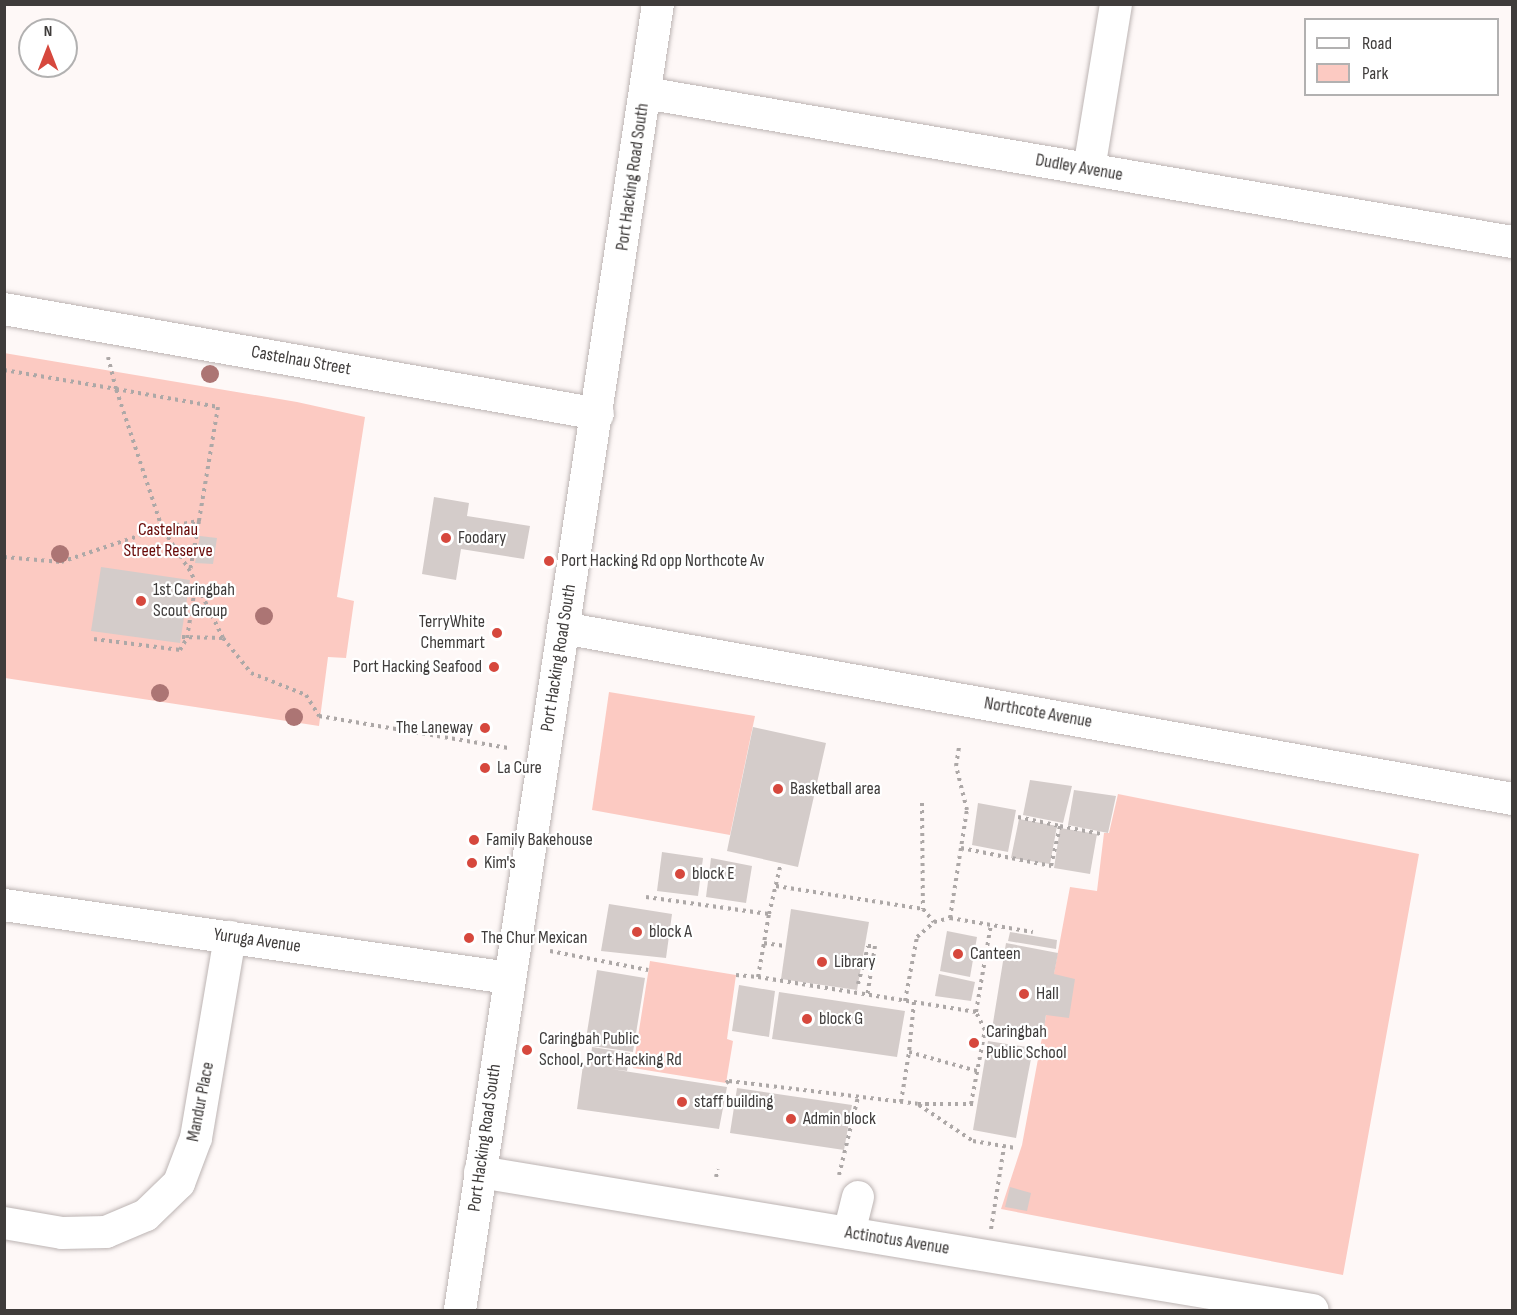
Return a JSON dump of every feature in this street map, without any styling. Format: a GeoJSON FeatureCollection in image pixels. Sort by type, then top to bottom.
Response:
{"type":"FeatureCollection","features":[{"type":"Feature","properties":{"kind":"street","name":"Port Hacking Road South"},"geometry":{"type":"LineString","coordinates":[[460,1311],[509,978],[598,414],[658,4]]}},
{"type":"Feature","properties":{"kind":"street"},"geometry":{"type":"LineString","coordinates":[[1089,170],[1116,4]]}},
{"type":"Feature","properties":{"kind":"street","name":"Dudley Avenue"},"geometry":{"type":"LineString","coordinates":[[645,93],[1512,242]]}},
{"type":"Feature","properties":{"kind":"street","name":"Castelnau Street"},"geometry":{"type":"LineString","coordinates":[[4,309],[598,414]]}},
{"type":"Feature","properties":{"kind":"street","name":"Northcote Avenue"},"geometry":{"type":"LineString","coordinates":[[563,628],[1512,798]]}},
{"type":"Feature","properties":{"kind":"street","name":"Yuruga Avenue"},"geometry":{"type":"LineString","coordinates":[[4,905],[509,978]]}},
{"type":"Feature","properties":{"kind":"street","name":"Mandur Place"},"geometry":{"type":"LineString","coordinates":[[4,1223],[62,1233],[106,1232],[146,1215],[178,1183],[196,1138],[230,937]]}},
{"type":"Feature","properties":{"kind":"street","name":"Actinotus Avenue"},"geometry":{"type":"LineString","coordinates":[[480,1172],[1313,1311]]}},
{"type":"Feature","properties":{"kind":"street"},"geometry":{"type":"LineString","coordinates":[[848,1189],[849,1233]]}},
{"type":"Feature","properties":{"kind":"path"},"geometry":{"type":"LineString","coordinates":[[101,327],[116,389],[162,528],[190,571],[223,638],[251,673],[306,695],[319,716],[508,748]]}},
{"type":"Feature","properties":{"kind":"path"},"geometry":{"type":"LineString","coordinates":[[4,370],[218,407],[190,571]]}},
{"type":"Feature","properties":{"kind":"path"},"geometry":{"type":"LineString","coordinates":[[4,557],[61,562],[162,528],[199,521]]}},
{"type":"Feature","properties":{"kind":"path"},"geometry":{"type":"LineString","coordinates":[[94,639],[180,650],[196,582]]}},
{"type":"Feature","properties":{"kind":"path"},"geometry":{"type":"LineString","coordinates":[[184,637],[223,638]]}},
{"type":"Feature","properties":{"kind":"path"},"geometry":{"type":"LineString","coordinates":[[950,918],[967,810],[956,766],[959,746]]}},
{"type":"Feature","properties":{"kind":"path"},"geometry":{"type":"LineString","coordinates":[[922,803],[923,909],[934,922]]}},
{"type":"Feature","properties":{"kind":"path"},"geometry":{"type":"LineString","coordinates":[[1018,817],[1101,834]]}},
{"type":"Feature","properties":{"kind":"path"},"geometry":{"type":"LineString","coordinates":[[961,848],[1051,866],[1060,826]]}},
{"type":"Feature","properties":{"kind":"path"},"geometry":{"type":"LineString","coordinates":[[758,977],[781,863]]}},
{"type":"Feature","properties":{"kind":"path"},"geometry":{"type":"LineString","coordinates":[[776,886],[923,909]]}},
{"type":"Feature","properties":{"kind":"path"},"geometry":{"type":"LineString","coordinates":[[681,902],[683,894]]}},
{"type":"Feature","properties":{"kind":"path"},"geometry":{"type":"LineString","coordinates":[[646,897],[770,914]]}},
{"type":"Feature","properties":{"kind":"path"},"geometry":{"type":"LineString","coordinates":[[734,909],[735,901]]}},
{"type":"Feature","properties":{"kind":"path"},"geometry":{"type":"LineString","coordinates":[[905,1001],[917,937],[934,922],[950,918],[1033,932]]}},
{"type":"Feature","properties":{"kind":"path"},"geometry":{"type":"LineString","coordinates":[[971,1104],[985,1030],[976,1012],[991,924]]}},
{"type":"Feature","properties":{"kind":"path"},"geometry":{"type":"LineString","coordinates":[[764,943],[785,946]]}},
{"type":"Feature","properties":{"kind":"path"},"geometry":{"type":"LineString","coordinates":[[858,984],[868,946],[875,946],[867,997]]}},
{"type":"Feature","properties":{"kind":"path"},"geometry":{"type":"LineString","coordinates":[[550,951],[648,970]]}},
{"type":"Feature","properties":{"kind":"path"},"geometry":{"type":"LineString","coordinates":[[736,975],[976,1012]]}},
{"type":"Feature","properties":{"kind":"path"},"geometry":{"type":"LineString","coordinates":[[901,1102],[914,1002]]}},
{"type":"Feature","properties":{"kind":"path"},"geometry":{"type":"LineString","coordinates":[[909,1052],[977,1071]]}},
{"type":"Feature","properties":{"kind":"path"},"geometry":{"type":"LineString","coordinates":[[726,1083],[729,1081],[918,1104],[978,1104]]}},
{"type":"Feature","properties":{"kind":"path"},"geometry":{"type":"LineString","coordinates":[[848,1189],[858,1097]]}},
{"type":"Feature","properties":{"kind":"path"},"geometry":{"type":"LineString","coordinates":[[918,1104],[973,1141],[1015,1148]]}},
{"type":"Feature","properties":{"kind":"path"},"geometry":{"type":"LineString","coordinates":[[990,1230],[1004,1147]]}},
{"type":"Feature","properties":{"kind":"path"},"geometry":{"type":"LineString","coordinates":[[716,1178],[718,1169]]}},
{"type":"Feature","properties":{"kind":"green space","name":"Castelnau Street Reserve"},"geometry":{"type":"Polygon","coordinates":[[[4,353],[297,402],[365,417],[337,597],[354,601],[346,658],[328,657],[319,726],[5,678],[4,353]]]}},
{"type":"Feature","properties":{"kind":"green space"},"geometry":{"type":"Polygon","coordinates":[[[609,692],[755,716],[730,835],[592,810],[609,692]]]}},
{"type":"Feature","properties":{"kind":"green space"},"geometry":{"type":"Polygon","coordinates":[[[1118,794],[1419,854],[1343,1275],[1001,1209],[1022,1145],[1070,887],[1097,891],[1104,833],[1109,833],[1118,794]]]}},
{"type":"Feature","properties":{"kind":"green space"},"geometry":{"type":"Polygon","coordinates":[[[650,961],[736,975],[727,1039],[733,1041],[726,1083],[633,1068],[650,961]]]}},
{"type":"Feature","properties":{"kind":"building"},"geometry":{"type":"Polygon","coordinates":[[[434,497],[469,503],[467,516],[530,526],[524,559],[461,549],[456,580],[422,574],[434,497]]]}},
{"type":"Feature","properties":{"kind":"building"},"geometry":{"type":"Polygon","coordinates":[[[200,536],[217,538],[213,564],[195,563],[200,536]]]}},
{"type":"Feature","properties":{"kind":"building","name":"1st Caringbah Scout Group"},"geometry":{"type":"Polygon","coordinates":[[[101,567],[190,580],[180,643],[91,631],[101,567]]]}},
{"type":"Feature","properties":{"kind":"building","name":"Basketball area"},"geometry":{"type":"Polygon","coordinates":[[[753,727],[826,743],[798,867],[727,851],[753,727]]]}},
{"type":"Feature","properties":{"kind":"building"},"geometry":{"type":"Polygon","coordinates":[[[1030,780],[1072,786],[1063,823],[1023,815],[1030,780]]]}},
{"type":"Feature","properties":{"kind":"building"},"geometry":{"type":"Polygon","coordinates":[[[1074,790],[1116,796],[1108,833],[1068,825],[1074,790]]]}},
{"type":"Feature","properties":{"kind":"building"},"geometry":{"type":"Polygon","coordinates":[[[978,803],[1016,810],[1008,852],[972,845],[978,803]]]}},
{"type":"Feature","properties":{"kind":"building"},"geometry":{"type":"Polygon","coordinates":[[[1019,819],[1057,826],[1050,864],[1011,858],[1019,819]]]}},
{"type":"Feature","properties":{"kind":"building"},"geometry":{"type":"Polygon","coordinates":[[[1060,828],[1097,834],[1090,874],[1054,868],[1060,828]]]}},
{"type":"Feature","properties":{"kind":"building","name":"block E"},"geometry":{"type":"Polygon","coordinates":[[[662,852],[703,858],[698,896],[657,891],[662,852]]]}},
{"type":"Feature","properties":{"kind":"building"},"geometry":{"type":"Polygon","coordinates":[[[711,858],[752,866],[746,903],[706,897],[711,858]]]}},
{"type":"Feature","properties":{"kind":"building","name":"block A"},"geometry":{"type":"Polygon","coordinates":[[[609,904],[672,914],[666,958],[601,951],[609,904]]]}},
{"type":"Feature","properties":{"kind":"building","name":"Library"},"geometry":{"type":"Polygon","coordinates":[[[791,909],[869,922],[857,990],[781,979],[791,909]]]}},
{"type":"Feature","properties":{"kind":"building","name":"Canteen"},"geometry":{"type":"Polygon","coordinates":[[[947,931],[977,937],[970,977],[940,971],[947,931]]]}},
{"type":"Feature","properties":{"kind":"building"},"geometry":{"type":"Polygon","coordinates":[[[1010,932],[1057,940],[1056,949],[1008,941],[1010,932]]]}},
{"type":"Feature","properties":{"kind":"building","name":"Hall"},"geometry":{"type":"Polygon","coordinates":[[[1006,943],[1058,953],[1054,974],[1075,979],[1069,1018],[1046,1015],[1043,1036],[992,1029],[1006,943]]]}},
{"type":"Feature","properties":{"kind":"building"},"geometry":{"type":"Polygon","coordinates":[[[597,970],[645,978],[633,1052],[585,1045],[597,970]]]}},
{"type":"Feature","properties":{"kind":"building"},"geometry":{"type":"Polygon","coordinates":[[[939,974],[975,982],[971,1001],[935,996],[939,974]]]}},
{"type":"Feature","properties":{"kind":"building"},"geometry":{"type":"Polygon","coordinates":[[[739,985],[775,991],[769,1037],[732,1031],[739,985]]]}},
{"type":"Feature","properties":{"kind":"building"},"geometry":{"type":"Polygon","coordinates":[[[779,992],[905,1011],[897,1057],[772,1039],[779,992]]]}},
{"type":"Feature","properties":{"kind":"building"},"geometry":{"type":"Polygon","coordinates":[[[988,1041],[1033,1048],[1016,1138],[973,1130],[988,1041]]]}},
{"type":"Feature","properties":{"kind":"building"},"geometry":{"type":"Polygon","coordinates":[[[592,1047],[630,1053],[627,1071],[611,1069],[727,1087],[719,1129],[577,1109],[583,1065],[590,1066],[592,1047]]]}},
{"type":"Feature","properties":{"kind":"building","name":"Admin block"},"geometry":{"type":"Polygon","coordinates":[[[737,1088],[852,1105],[844,1150],[730,1133],[737,1088]]]}},
{"type":"Feature","properties":{"kind":"building"},"geometry":{"type":"Polygon","coordinates":[[[1010,1187],[1031,1193],[1027,1211],[1005,1207],[1010,1187]]]}},
{"type":"Feature","properties":{"kind":"place","name":"Foodary"},"geometry":{"type":"Point","coordinates":[446,538]}},
{"type":"Feature","properties":{"kind":"place","name":"Port Hacking Rd opp Northcote Av"},"geometry":{"type":"Point","coordinates":[549,561]}},
{"type":"Feature","properties":{"kind":"place","name":"1st Caringbah Scout Group"},"geometry":{"type":"Point","coordinates":[141,601]}},
{"type":"Feature","properties":{"kind":"place","name":"TerryWhite Chemmart"},"geometry":{"type":"Point","coordinates":[497,633]}},
{"type":"Feature","properties":{"kind":"place","name":"Port Hacking Seafood"},"geometry":{"type":"Point","coordinates":[494,667]}},
{"type":"Feature","properties":{"kind":"place","name":"The Laneway"},"geometry":{"type":"Point","coordinates":[485,728]}},
{"type":"Feature","properties":{"kind":"place","name":"La Cure"},"geometry":{"type":"Point","coordinates":[485,768]}},
{"type":"Feature","properties":{"kind":"place","name":"Basketball area"},"geometry":{"type":"Point","coordinates":[778,789]}},
{"type":"Feature","properties":{"kind":"place","name":"Family Bakehouse"},"geometry":{"type":"Point","coordinates":[474,840]}},
{"type":"Feature","properties":{"kind":"place","name":"Kim's"},"geometry":{"type":"Point","coordinates":[472,863]}},
{"type":"Feature","properties":{"kind":"place","name":"block E"},"geometry":{"type":"Point","coordinates":[680,874]}},
{"type":"Feature","properties":{"kind":"place","name":"block A"},"geometry":{"type":"Point","coordinates":[637,932]}},
{"type":"Feature","properties":{"kind":"place","name":"The Chur Mexican"},"geometry":{"type":"Point","coordinates":[469,938]}},
{"type":"Feature","properties":{"kind":"place","name":"Canteen"},"geometry":{"type":"Point","coordinates":[958,954]}},
{"type":"Feature","properties":{"kind":"place","name":"Library"},"geometry":{"type":"Point","coordinates":[822,962]}},
{"type":"Feature","properties":{"kind":"place","name":"Hall"},"geometry":{"type":"Point","coordinates":[1024,994]}},
{"type":"Feature","properties":{"kind":"place","name":"block G"},"geometry":{"type":"Point","coordinates":[807,1019]}},
{"type":"Feature","properties":{"kind":"place","name":"Caringbah Public School"},"geometry":{"type":"Point","coordinates":[974,1043]}},
{"type":"Feature","properties":{"kind":"place","name":"Caringbah Public School, Port Hacking Rd"},"geometry":{"type":"Point","coordinates":[527,1050]}},
{"type":"Feature","properties":{"kind":"place","name":"staff building"},"geometry":{"type":"Point","coordinates":[682,1102]}},
{"type":"Feature","properties":{"kind":"place","name":"Admin block"},"geometry":{"type":"Point","coordinates":[791,1119]}}]}
